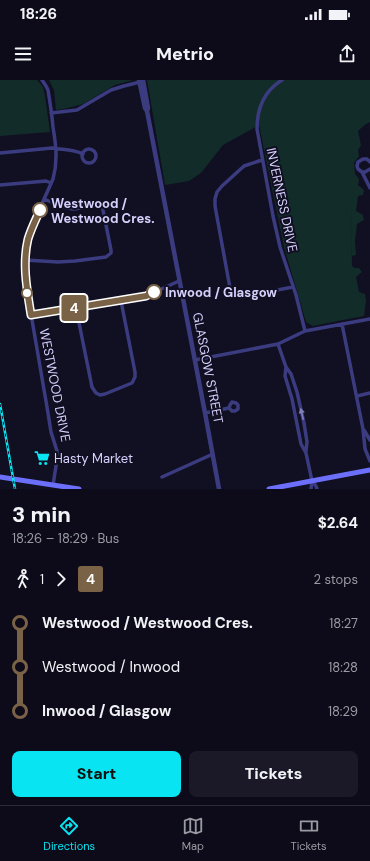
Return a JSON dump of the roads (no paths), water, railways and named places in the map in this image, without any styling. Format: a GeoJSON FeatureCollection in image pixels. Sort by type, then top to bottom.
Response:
{"type":"FeatureCollection","features":[{"type":"Feature","properties":{"kind":"main road"},"geometry":{"type":"LineString","coordinates":[[269,489],[370,470]]}},
{"type":"Feature","properties":{"kind":"main road"},"geometry":{"type":"LineString","coordinates":[[0,477],[79,489]]}},
{"type":"Feature","properties":{"kind":"street","name":"WESTWOOD DRIVE"},"geometry":{"type":"LineString","coordinates":[[42,80],[48,90],[57,149],[57,161],[51,183],[29,238],[25,260],[26,285],[31,315],[50,424],[57,451],[53,485]]}},
{"type":"Feature","properties":{"kind":"street","name":"INVERNESS DRIVE"},"geometry":{"type":"LineString","coordinates":[[282,80],[270,89],[264,97],[258,112],[257,129],[280,247],[305,331]]}},
{"type":"Feature","properties":{"kind":"street"},"geometry":{"type":"LineString","coordinates":[[52,113],[77,110],[111,90],[141,81]]}},
{"type":"Feature","properties":{"kind":"street","name":"GLASGOW STREET"},"geometry":{"type":"LineString","coordinates":[[141,81],[219,489]]}},
{"type":"Feature","properties":{"kind":"street"},"geometry":{"type":"LineString","coordinates":[[0,153],[52,148],[70,149],[83,154]]}},
{"type":"Feature","properties":{"kind":"street"},"geometry":{"type":"LineString","coordinates":[[370,162],[363,159],[358,162],[357,166],[362,172],[370,188]]}},
{"type":"Feature","properties":{"kind":"street"},"geometry":{"type":"LineString","coordinates":[[262,160],[244,166],[222,186],[217,192],[215,199],[230,288],[235,295],[241,297],[293,287]]}},
{"type":"Feature","properties":{"kind":"street"},"geometry":{"type":"LineString","coordinates":[[362,172],[370,169]]}},
{"type":"Feature","properties":{"kind":"street"},"geometry":{"type":"LineString","coordinates":[[0,185],[46,181],[51,183]]}},
{"type":"Feature","properties":{"kind":"street"},"geometry":{"type":"LineString","coordinates":[[25,260],[58,262],[75,261],[106,256],[111,253],[112,250],[102,205],[74,209],[66,208],[44,199]]}},
{"type":"Feature","properties":{"kind":"street"},"geometry":{"type":"LineString","coordinates":[[31,315],[146,296],[179,280]]}},
{"type":"Feature","properties":{"kind":"street"},"geometry":{"type":"LineString","coordinates":[[76,308],[92,387],[96,393],[102,394],[132,383],[136,377],[121,300]]}},
{"type":"Feature","properties":{"kind":"street"},"geometry":{"type":"LineString","coordinates":[[195,360],[278,344],[305,331],[370,319]]}},
{"type":"Feature","properties":{"kind":"street"},"geometry":{"type":"LineString","coordinates":[[342,324],[357,396],[365,449],[370,461]]}},
{"type":"Feature","properties":{"kind":"street"},"geometry":{"type":"LineString","coordinates":[[278,344],[297,392],[307,442],[306,453]]}},
{"type":"Feature","properties":{"kind":"street"},"geometry":{"type":"LineString","coordinates":[[286,367],[285,376],[302,444],[306,453],[312,481],[312,489]]}},
{"type":"Feature","properties":{"kind":"street"},"geometry":{"type":"LineString","coordinates":[[357,396],[370,393]]}},
{"type":"Feature","properties":{"kind":"street"},"geometry":{"type":"LineString","coordinates":[[205,413],[229,408]]}},
{"type":"Feature","properties":{"kind":"street"},"geometry":{"type":"LineString","coordinates":[[363,429],[370,440]]}},
{"type":"Feature","properties":{"kind":"street"},"geometry":{"type":"LineString","coordinates":[[162,477],[213,454]]}},
{"type":"Feature","properties":{"kind":"street"},"geometry":{"type":"LineString","coordinates":[[312,481],[317,489]]}},
{"type":"Feature","properties":{"kind":"railway"},"geometry":{"type":"LineString","coordinates":[[0,404],[15,489]]}},
{"type":"Feature","properties":{"kind":"place","name":"Westwood / Westwood Cres."},"geometry":{"type":"Point","coordinates":[40,210]}},
{"type":"Feature","properties":{"kind":"place","name":"Inwood / Glasgow"},"geometry":{"type":"Point","coordinates":[154,292]}},
{"type":"Feature","properties":{"kind":"place","name":"Hasty Market"},"geometry":{"type":"Point","coordinates":[42,458]}}]}
